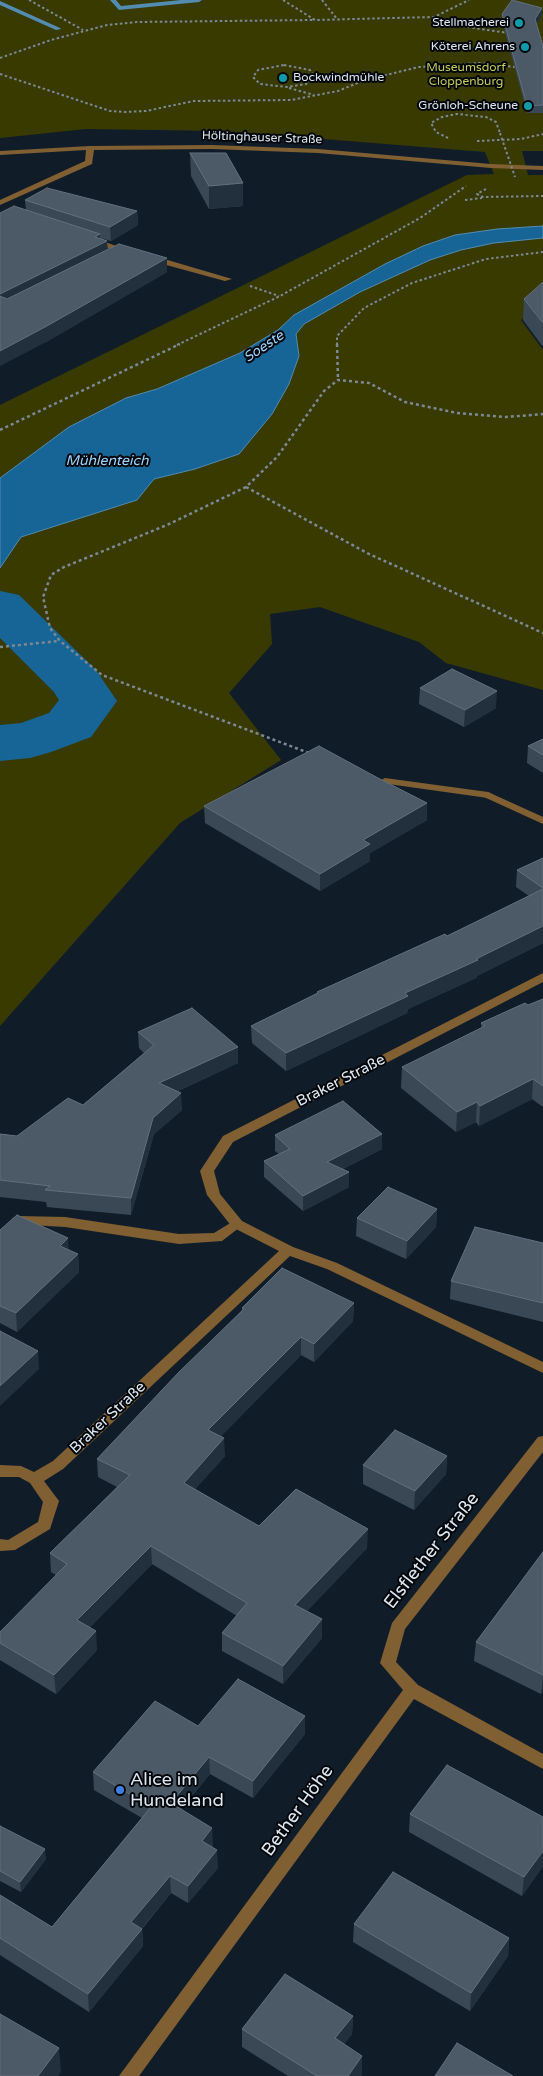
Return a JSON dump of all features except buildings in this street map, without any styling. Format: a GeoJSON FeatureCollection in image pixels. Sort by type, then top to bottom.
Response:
{"type":"FeatureCollection","features":[{"type":"Feature","properties":{"kind":"street","name":"Höltinghauser Straße"},"geometry":{"type":"LineString","coordinates":[[0,153],[175,146],[272,149],[485,166],[543,168]]}},
{"type":"Feature","properties":{"kind":"street"},"geometry":{"type":"LineString","coordinates":[[0,203],[89,162],[90,148]]}},
{"type":"Feature","properties":{"kind":"street"},"geometry":{"type":"LineString","coordinates":[[82,237],[135,254]]}},
{"type":"Feature","properties":{"kind":"street"},"geometry":{"type":"LineString","coordinates":[[117,256],[126,251]]}},
{"type":"Feature","properties":{"kind":"street"},"geometry":{"type":"LineString","coordinates":[[144,256],[228,279]]}},
{"type":"Feature","properties":{"kind":"street"},"geometry":{"type":"LineString","coordinates":[[386,781],[488,795],[543,821]]}},
{"type":"Feature","properties":{"kind":"street","name":"Braker Straße"},"geometry":{"type":"LineString","coordinates":[[543,977],[228,1139],[207,1171],[214,1195],[237,1224],[288,1250],[332,1266],[543,1368]]}},
{"type":"Feature","properties":{"kind":"street"},"geometry":{"type":"LineString","coordinates":[[18,1221],[65,1222],[179,1238],[217,1238],[237,1224]]}},
{"type":"Feature","properties":{"kind":"street","name":"Braker Straße"},"geometry":{"type":"LineString","coordinates":[[35,1479],[58,1465],[288,1250]]}},
{"type":"Feature","properties":{"kind":"street","name":"Elsflether Straße"},"geometry":{"type":"LineString","coordinates":[[412,1690],[388,1663],[398,1627],[543,1441]]}},
{"type":"Feature","properties":{"kind":"street"},"geometry":{"type":"LineString","coordinates":[[0,1471],[21,1472],[35,1479],[51,1501],[45,1525],[10,1546],[0,1545]]}},
{"type":"Feature","properties":{"kind":"street"},"geometry":{"type":"LineString","coordinates":[[412,1690],[543,1762]]}},
{"type":"Feature","properties":{"kind":"street","name":"Bether Höhe"},"geometry":{"type":"LineString","coordinates":[[128,2076],[412,1690]]}},
{"type":"Feature","properties":{"kind":"path"},"geometry":{"type":"LineString","coordinates":[[29,0],[83,30]]}},
{"type":"Feature","properties":{"kind":"path"},"geometry":{"type":"LineString","coordinates":[[283,0],[315,20]]}},
{"type":"Feature","properties":{"kind":"path"},"geometry":{"type":"LineString","coordinates":[[322,0],[338,19]]}},
{"type":"Feature","properties":{"kind":"path"},"geometry":{"type":"LineString","coordinates":[[434,17],[469,0]]}},
{"type":"Feature","properties":{"kind":"path"},"geometry":{"type":"LineString","coordinates":[[0,58],[83,30],[137,22],[434,17],[454,25],[516,34]]}},
{"type":"Feature","properties":{"kind":"path"},"geometry":{"type":"LineString","coordinates":[[0,74],[110,111],[125,112],[146,111],[194,101],[272,102],[317,96],[392,72],[419,67],[479,63],[518,68]]}},
{"type":"Feature","properties":{"kind":"path"},"geometry":{"type":"LineString","coordinates":[[288,88],[306,84],[315,78],[314,74],[303,68],[284,65],[265,68],[254,73],[255,81],[260,84],[288,88],[317,96]]}},
{"type":"Feature","properties":{"kind":"path"},"geometry":{"type":"LineString","coordinates":[[448,138],[436,132],[431,123],[442,117],[457,114],[486,117],[496,122],[515,177]]}},
{"type":"Feature","properties":{"kind":"path"},"geometry":{"type":"LineString","coordinates":[[474,141],[521,139],[543,134]]}},
{"type":"Feature","properties":{"kind":"path"},"geometry":{"type":"LineString","coordinates":[[0,430],[280,296],[420,218],[478,178],[485,166]]}},
{"type":"Feature","properties":{"kind":"path"},"geometry":{"type":"LineString","coordinates":[[483,198],[477,194],[492,187]]}},
{"type":"Feature","properties":{"kind":"path"},"geometry":{"type":"LineString","coordinates":[[538,192],[543,195]]}},
{"type":"Feature","properties":{"kind":"path"},"geometry":{"type":"LineString","coordinates":[[466,200],[543,195]]}},
{"type":"Feature","properties":{"kind":"path"},"geometry":{"type":"LineString","coordinates":[[338,380],[337,336],[364,308],[412,283],[486,258],[543,252]]}},
{"type":"Feature","properties":{"kind":"path"},"geometry":{"type":"LineString","coordinates":[[228,279],[280,296]]}},
{"type":"Feature","properties":{"kind":"path"},"geometry":{"type":"LineString","coordinates":[[312,754],[102,674],[60,641],[50,628],[43,596],[51,575],[64,567],[167,525],[246,487],[277,457],[324,391],[338,380],[369,383],[405,402],[457,413],[506,418],[543,414]]}},
{"type":"Feature","properties":{"kind":"path"},"geometry":{"type":"LineString","coordinates":[[246,487],[367,554],[543,633]]}},
{"type":"Feature","properties":{"kind":"path"},"geometry":{"type":"LineString","coordinates":[[0,647],[60,641]]}},
{"type":"Feature","properties":{"kind":"green space","name":"Museumsdorf Cloppenburg"},"geometry":{"type":"Polygon","coordinates":[[[0,0],[543,0],[543,151],[522,151],[528,175],[543,175],[543,299],[521,320],[543,350],[543,690],[446,663],[419,642],[320,607],[270,614],[272,644],[229,693],[281,760],[180,823],[0,1026],[0,568],[21,537],[137,500],[154,479],[195,469],[239,454],[278,330],[240,353],[157,389],[126,398],[69,427],[0,478],[0,405],[467,175],[494,174],[485,152],[225,131],[86,129],[0,138],[0,0]]]}},
{"type":"Feature","properties":{"kind":"water","name":"Mühlenteich"},"geometry":{"type":"Polygon","coordinates":[[[543,226],[543,238],[494,243],[461,250],[430,260],[360,292],[304,324],[296,334],[299,356],[289,384],[272,414],[239,454],[195,469],[154,479],[137,500],[21,537],[0,568],[0,478],[69,427],[126,398],[157,389],[240,353],[278,330],[294,315],[385,264],[423,246],[455,235],[497,229],[543,226]]]}},
{"type":"Feature","properties":{"kind":"waterway"},"geometry":{"type":"LineString","coordinates":[[113,0],[119,8],[199,0]]}},
{"type":"Feature","properties":{"kind":"waterway"},"geometry":{"type":"LineString","coordinates":[[0,3],[58,29]]}},
{"type":"Feature","properties":{"kind":"waterway","name":"Soeste"},"geometry":{"type":"LineString","coordinates":[[0,607],[76,682],[88,701],[70,725],[30,740],[0,743]]}},
{"type":"Feature","properties":{"kind":"place","name":"Stellmacherei"},"geometry":{"type":"Point","coordinates":[519,23]}},
{"type":"Feature","properties":{"kind":"place","name":"Köterei Ahrens"},"geometry":{"type":"Point","coordinates":[525,47]}},
{"type":"Feature","properties":{"kind":"place","name":"Bockwindmühle"},"geometry":{"type":"Point","coordinates":[283,78]}},
{"type":"Feature","properties":{"kind":"place","name":"Grönloh-Scheune"},"geometry":{"type":"Point","coordinates":[528,106]}},
{"type":"Feature","properties":{"kind":"place","name":"Alice im Hundeland"},"geometry":{"type":"Point","coordinates":[120,1790]}}]}
